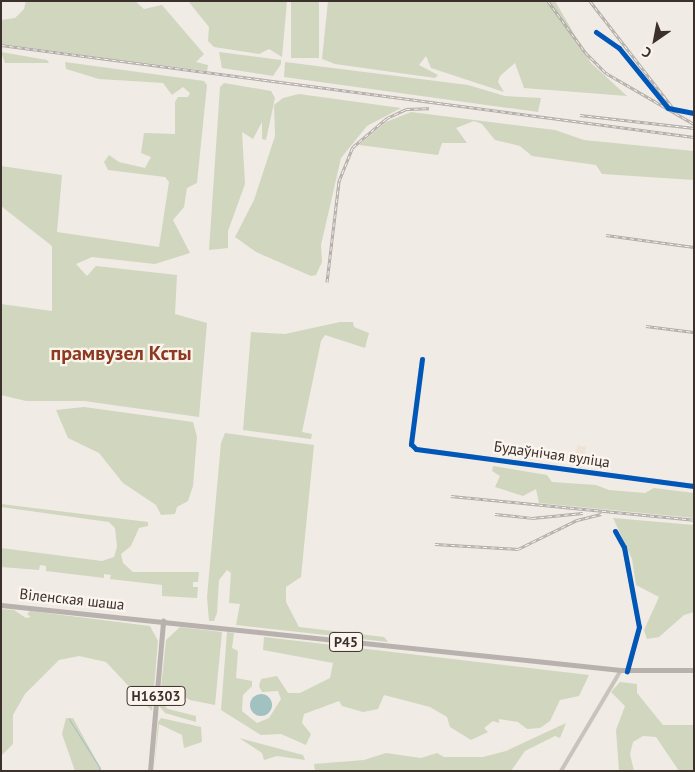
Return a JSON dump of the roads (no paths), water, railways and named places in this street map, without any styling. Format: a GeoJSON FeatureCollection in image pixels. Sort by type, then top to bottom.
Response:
{"type":"FeatureCollection","features":[{"type":"Feature","properties":{"kind":"main road","name":"Віленская шаша"},"geometry":{"type":"LineString","coordinates":[[1,605],[163,621]]}},
{"type":"Feature","properties":{"kind":"main road","name":"Р45"},"geometry":{"type":"LineString","coordinates":[[163,621],[624,670],[694,670]]}},
{"type":"Feature","properties":{"kind":"main road","name":"Н16303"},"geometry":{"type":"LineString","coordinates":[[150,771],[163,621]]}},
{"type":"Feature","properties":{"kind":"street"},"geometry":{"type":"LineString","coordinates":[[596,32],[619,48],[668,108],[694,113]]}},
{"type":"Feature","properties":{"kind":"street","name":"Будаўнічая вуліца"},"geometry":{"type":"LineString","coordinates":[[422,359],[412,442],[416,449],[694,486]]}},
{"type":"Feature","properties":{"kind":"street"},"geometry":{"type":"LineString","coordinates":[[561,771],[624,670],[638,627],[624,547],[615,531]]}},
{"type":"Feature","properties":{"kind":"water"},"geometry":{"type":"Polygon","coordinates":[[[261,694],[269,697],[272,705],[269,713],[261,716],[253,713],[250,705],[253,697],[261,694]]]}},
{"type":"Feature","properties":{"kind":"waterway"},"geometry":{"type":"LineString","coordinates":[[69,719],[100,768],[97,771]]}},
{"type":"Feature","properties":{"kind":"railway"},"geometry":{"type":"LineString","coordinates":[[548,1],[585,52],[606,73],[694,124]]}},
{"type":"Feature","properties":{"kind":"railway"},"geometry":{"type":"LineString","coordinates":[[590,1],[673,108]]}},
{"type":"Feature","properties":{"kind":"railway"},"geometry":{"type":"LineString","coordinates":[[1,45],[694,137]]}},
{"type":"Feature","properties":{"kind":"railway"},"geometry":{"type":"LineString","coordinates":[[327,282],[339,181],[353,147],[387,118],[406,109],[429,108]]}},
{"type":"Feature","properties":{"kind":"railway"},"geometry":{"type":"LineString","coordinates":[[580,115],[694,128]]}},
{"type":"Feature","properties":{"kind":"railway"},"geometry":{"type":"LineString","coordinates":[[606,235],[694,247]]}},
{"type":"Feature","properties":{"kind":"railway"},"geometry":{"type":"LineString","coordinates":[[646,326],[694,332]]}},
{"type":"Feature","properties":{"kind":"railway"},"geometry":{"type":"LineString","coordinates":[[451,496],[694,520]]}},
{"type":"Feature","properties":{"kind":"railway"},"geometry":{"type":"LineString","coordinates":[[495,514],[532,518],[583,513]]}},
{"type":"Feature","properties":{"kind":"railway"},"geometry":{"type":"LineString","coordinates":[[435,544],[518,549],[577,520],[601,514]]}},
{"type":"Feature","properties":{"kind":"district","name":"прамвузел Ксты"},"geometry":{"type":"Point","coordinates":[121,353]}}]}
